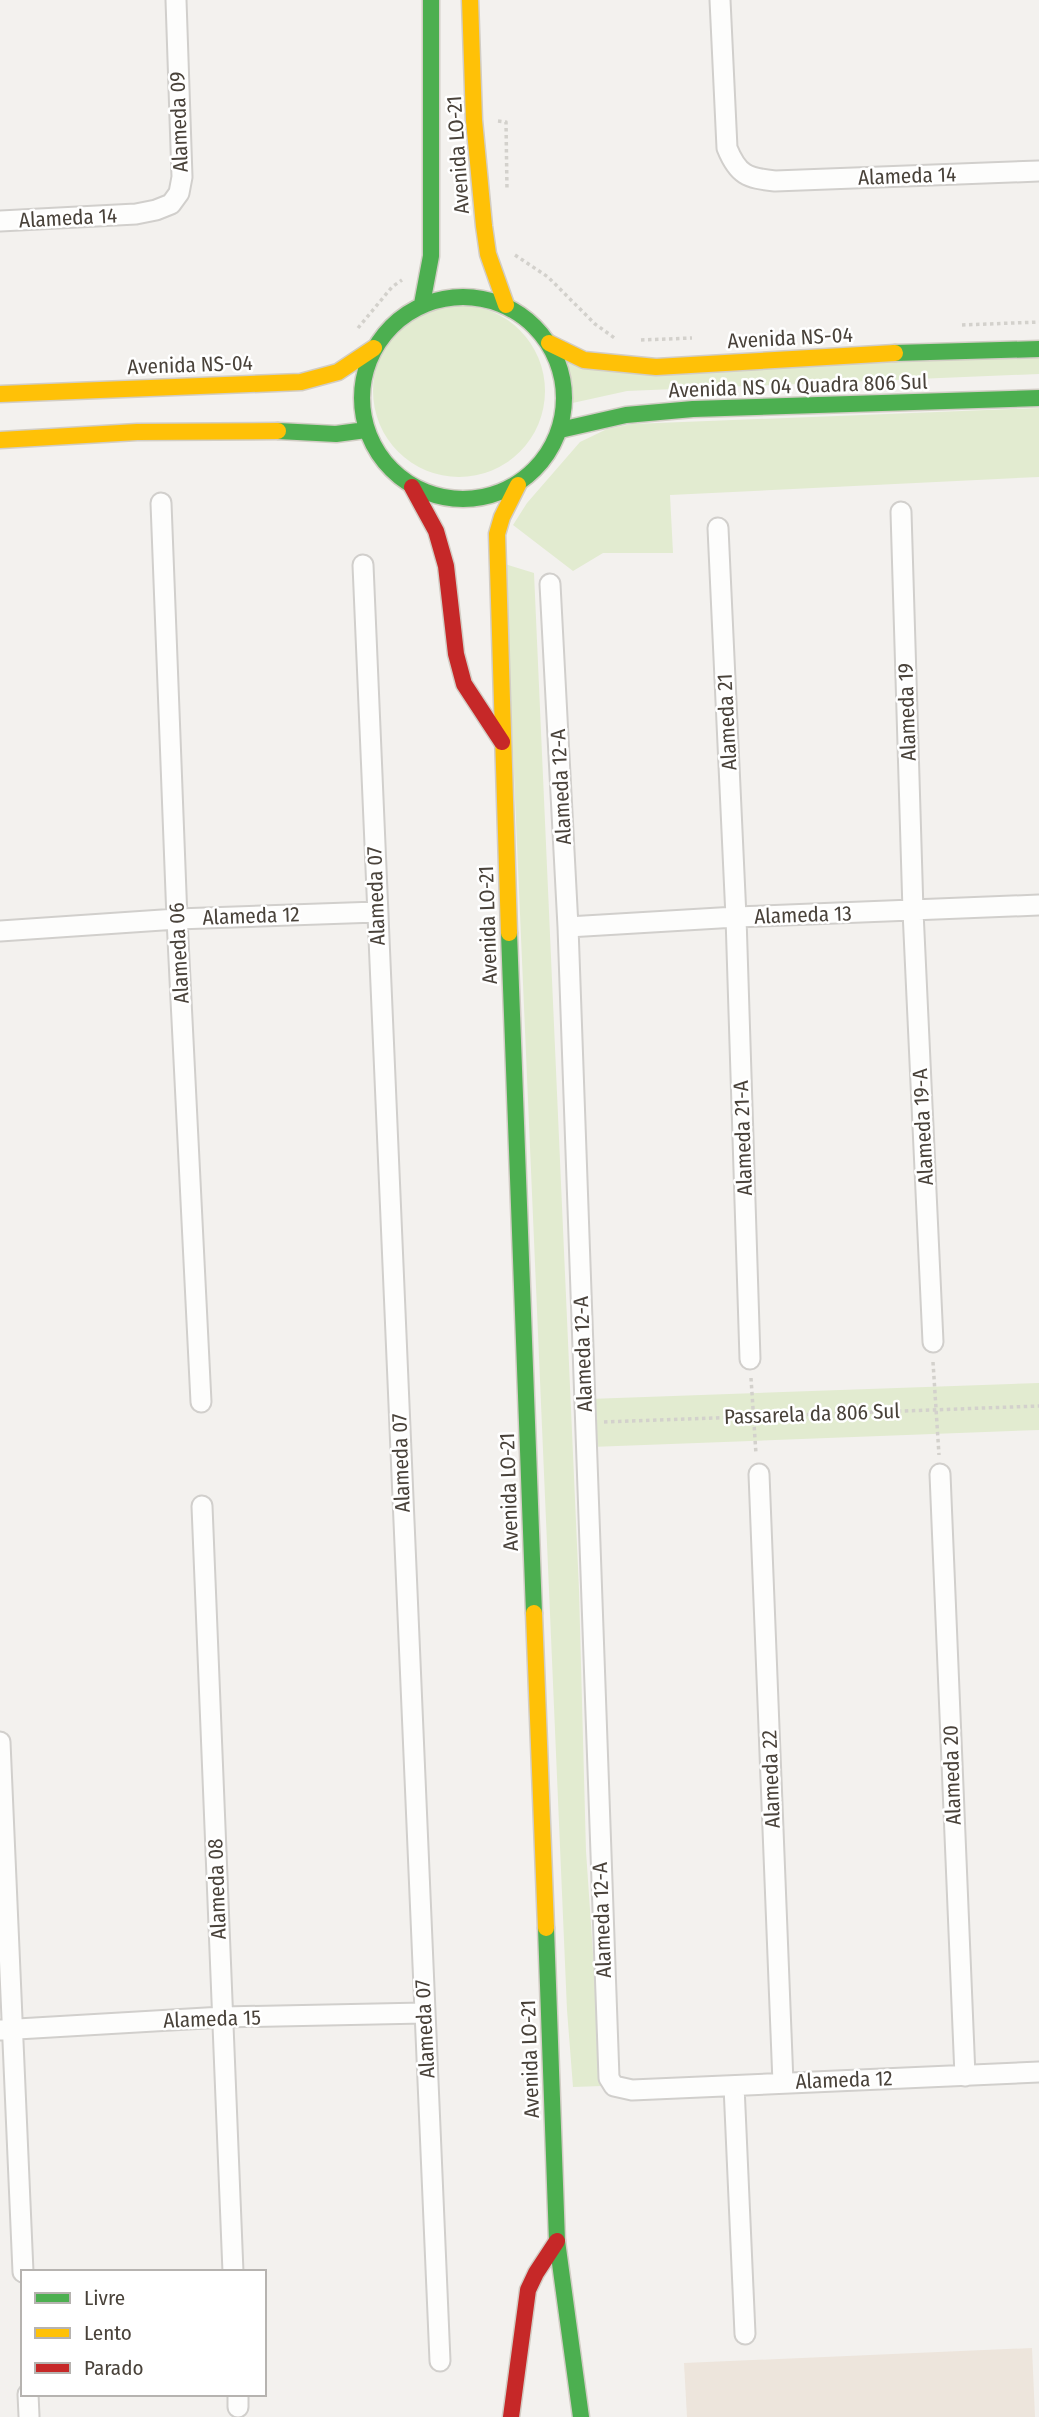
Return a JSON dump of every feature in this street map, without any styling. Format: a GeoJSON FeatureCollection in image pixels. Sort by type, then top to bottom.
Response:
{"type":"FeatureCollection","features":[{"type":"Feature","properties":{"kind":"street","name":"Alameda 09"},"geometry":{"type":"LineString","coordinates":[[136,214],[171,204],[179,193],[182,177],[176,0]]}},
{"type":"Feature","properties":{"kind":"street","name":"Avenida LO-21"},"geometry":{"type":"LineString","coordinates":[[422,304],[431,256],[431,0]]}},
{"type":"Feature","properties":{"kind":"street","name":"Avenida LO-21"},"geometry":{"type":"LineString","coordinates":[[470,0],[474,120],[484,226],[488,254],[506,305]]}},
{"type":"Feature","properties":{"kind":"street","name":"Alameda 14"},"geometry":{"type":"LineString","coordinates":[[720,0],[727,148],[735,166],[746,175],[775,181],[1039,171]]}},
{"type":"Feature","properties":{"kind":"street","name":"Alameda 14"},"geometry":{"type":"LineString","coordinates":[[0,221],[136,214]]}},
{"type":"Feature","properties":{"kind":"street"},"geometry":{"type":"LineString","coordinates":[[412,487],[446,499],[483,498],[517,485],[544,461],[560,430],[565,400],[561,370],[549,342],[530,321],[506,305],[478,296],[450,296],[422,304],[394,322],[374,348],[361,388],[366,430],[384,463],[412,487],[436,531],[446,566],[456,654],[464,684],[502,742]]}},
{"type":"Feature","properties":{"kind":"street","name":"Avenida NS-04"},"geometry":{"type":"LineString","coordinates":[[549,342],[584,360],[656,367],[836,355],[1039,349]]}},
{"type":"Feature","properties":{"kind":"street","name":"Avenida NS-04"},"geometry":{"type":"LineString","coordinates":[[0,394],[301,382],[338,372],[374,348]]}},
{"type":"Feature","properties":{"kind":"street","name":"Avenida NS 04 Quadra 806 Sul"},"geometry":{"type":"LineString","coordinates":[[560,430],[626,415],[692,409],[1039,397]]}},
{"type":"Feature","properties":{"kind":"street"},"geometry":{"type":"LineString","coordinates":[[0,440],[137,432],[300,431],[336,435],[366,430]]}},
{"type":"Feature","properties":{"kind":"street","name":"Avenida LO-21"},"geometry":{"type":"LineString","coordinates":[[517,485],[497,534],[502,742],[557,2241],[580,2417]]}},
{"type":"Feature","properties":{"kind":"street","name":"Alameda 06"},"geometry":{"type":"LineString","coordinates":[[161,503],[177,919],[201,1402]]}},
{"type":"Feature","properties":{"kind":"street","name":"Alameda 19"},"geometry":{"type":"LineString","coordinates":[[901,512],[913,911]]}},
{"type":"Feature","properties":{"kind":"street","name":"Alameda 21"},"geometry":{"type":"LineString","coordinates":[[718,528],[736,917]]}},
{"type":"Feature","properties":{"kind":"street","name":"Alameda 07"},"geometry":{"type":"LineString","coordinates":[[363,565],[440,2361]]}},
{"type":"Feature","properties":{"kind":"street","name":"Alameda 12-A"},"geometry":{"type":"LineString","coordinates":[[550,584],[568,927],[607,2067],[614,2086],[622,2089],[649,2089]]}},
{"type":"Feature","properties":{"kind":"street","name":"Alameda 13"},"geometry":{"type":"LineString","coordinates":[[568,927],[736,917],[1039,905]]}},
{"type":"Feature","properties":{"kind":"street","name":"Alameda 19-A"},"geometry":{"type":"LineString","coordinates":[[913,911],[933,1342]]}},
{"type":"Feature","properties":{"kind":"street","name":"Alameda 12"},"geometry":{"type":"LineString","coordinates":[[0,931],[177,919],[377,912]]}},
{"type":"Feature","properties":{"kind":"street","name":"Alameda 21-A"},"geometry":{"type":"LineString","coordinates":[[736,917],[750,1359]]}},
{"type":"Feature","properties":{"kind":"street","name":"Alameda 22"},"geometry":{"type":"LineString","coordinates":[[759,1474],[783,2083]]}},
{"type":"Feature","properties":{"kind":"street","name":"Alameda 20"},"geometry":{"type":"LineString","coordinates":[[940,1474],[965,2076]]}},
{"type":"Feature","properties":{"kind":"street","name":"Alameda 08"},"geometry":{"type":"LineString","coordinates":[[202,1506],[233,2270]]}},
{"type":"Feature","properties":{"kind":"street"},"geometry":{"type":"LineString","coordinates":[[0,1742],[7,2030],[23,2270]]}},
{"type":"Feature","properties":{"kind":"street","name":"Alameda 15"},"geometry":{"type":"LineString","coordinates":[[7,2030],[223,2017],[424,2013]]}},
{"type":"Feature","properties":{"kind":"street","name":"Alameda 12"},"geometry":{"type":"LineString","coordinates":[[649,2089],[1039,2073]]}},
{"type":"Feature","properties":{"kind":"street"},"geometry":{"type":"LineString","coordinates":[[734,2086],[745,2334]]}},
{"type":"Feature","properties":{"kind":"street"},"geometry":{"type":"LineString","coordinates":[[511,2417],[528,2290],[557,2241]]}},
{"type":"Feature","properties":{"kind":"street"},"geometry":{"type":"LineString","coordinates":[[28,2396],[29,2416]]}},
{"type":"Feature","properties":{"kind":"path"},"geometry":{"type":"LineString","coordinates":[[933,1342],[940,1474]]}},
{"type":"Feature","properties":{"kind":"path"},"geometry":{"type":"LineString","coordinates":[[750,1359],[752,1416],[759,1474]]}},
{"type":"Feature","properties":{"kind":"path","name":"Passarela da 806 Sul"},"geometry":{"type":"LineString","coordinates":[[585,1422],[1039,1406]]}},
{"type":"Feature","properties":{"kind":"shaded area"},"geometry":{"type":"Polygon","coordinates":[[[1032,2348],[1035,2417],[687,2417],[684,2363],[1032,2348]]]}},
{"type":"Feature","properties":{"kind":"green space"},"geometry":{"type":"Polygon","coordinates":[[[459,305],[492,311],[520,330],[539,358],[545,391],[539,424],[520,452],[492,471],[459,477],[426,471],[398,452],[379,424],[373,391],[379,358],[398,330],[426,311],[459,305]]]}},
{"type":"Feature","properties":{"kind":"green space"},"geometry":{"type":"Polygon","coordinates":[[[1039,357],[1039,374],[627,391],[568,404],[566,360],[1039,357]]]}},
{"type":"Feature","properties":{"kind":"green space"},"geometry":{"type":"Polygon","coordinates":[[[1039,408],[1039,477],[670,495],[673,553],[603,553],[573,571],[513,525],[527,503],[580,442],[607,429],[632,424],[1039,408]]]}},
{"type":"Feature","properties":{"kind":"green space"},"geometry":{"type":"Polygon","coordinates":[[[505,564],[534,573],[579,1590],[586,1851],[602,2086],[573,2087],[567,2010],[505,564]]]}},
{"type":"Feature","properties":{"kind":"green space"},"geometry":{"type":"Polygon","coordinates":[[[1039,1383],[1039,1430],[591,1447],[589,1399],[1039,1383]]]}},
{"type":"Feature","properties":{"kind":"traffic: fast"},"geometry":{"type":"LineString","coordinates":[[422,304],[431,256],[431,0]]}},
{"type":"Feature","properties":{"kind":"traffic: fast"},"geometry":{"type":"LineString","coordinates":[[463,297],[502,304],[535,326],[557,359],[564,398],[557,437],[535,470],[502,492],[463,499],[424,492],[391,470],[369,437],[362,398],[369,359],[391,326],[424,304],[463,297]]}},
{"type":"Feature","properties":{"kind":"traffic: fast"},"geometry":{"type":"LineString","coordinates":[[895,353],[1039,349]]}},
{"type":"Feature","properties":{"kind":"traffic: fast"},"geometry":{"type":"LineString","coordinates":[[560,430],[626,415],[693,409],[1039,398]]}},
{"type":"Feature","properties":{"kind":"traffic: fast"},"geometry":{"type":"LineString","coordinates":[[278,431],[336,434],[366,430]]}},
{"type":"Feature","properties":{"kind":"traffic: fast"},"geometry":{"type":"LineString","coordinates":[[509,933],[534,1613]]}},
{"type":"Feature","properties":{"kind":"traffic: fast"},"geometry":{"type":"LineString","coordinates":[[546,1928],[557,2241],[581,2417]]}},
{"type":"Feature","properties":{"kind":"traffic: slow"},"geometry":{"type":"LineString","coordinates":[[470,0],[474,120],[484,226],[488,254],[506,305]]}},
{"type":"Feature","properties":{"kind":"traffic: slow"},"geometry":{"type":"LineString","coordinates":[[549,343],[584,360],[656,367],[895,353]]}},
{"type":"Feature","properties":{"kind":"traffic: slow"},"geometry":{"type":"LineString","coordinates":[[0,394],[301,382],[338,372],[374,348]]}},
{"type":"Feature","properties":{"kind":"traffic: slow"},"geometry":{"type":"LineString","coordinates":[[0,440],[137,432],[278,431]]}},
{"type":"Feature","properties":{"kind":"traffic: slow"},"geometry":{"type":"LineString","coordinates":[[509,933],[497,534],[502,517],[518,485]]}},
{"type":"Feature","properties":{"kind":"traffic: slow"},"geometry":{"type":"LineString","coordinates":[[534,1613],[546,1928]]}},
{"type":"Feature","properties":{"kind":"traffic: jam"},"geometry":{"type":"LineString","coordinates":[[412,487],[436,531],[446,566],[456,654],[464,684],[502,742]]}},
{"type":"Feature","properties":{"kind":"traffic: jam"},"geometry":{"type":"LineString","coordinates":[[511,2417],[528,2290],[557,2241]]}}]}
